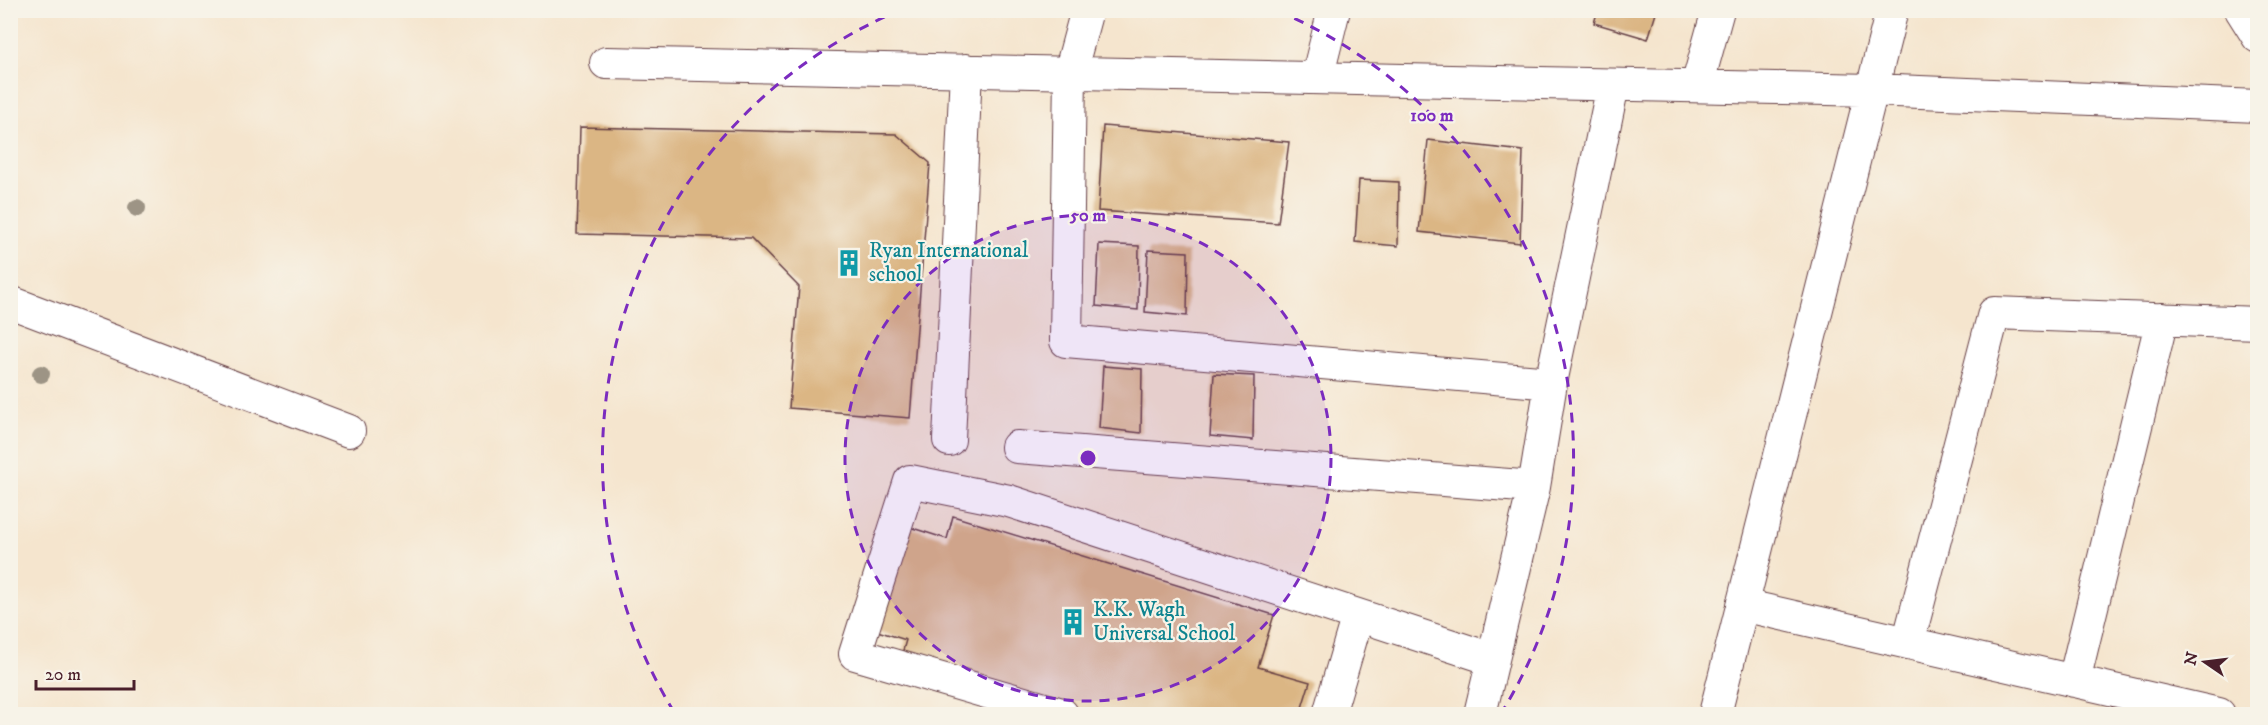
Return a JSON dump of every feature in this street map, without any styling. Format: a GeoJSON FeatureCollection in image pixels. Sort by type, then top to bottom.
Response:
{"type":"FeatureCollection","features":[{"type":"Feature","properties":{"kind":"street"},"geometry":{"type":"LineString","coordinates":[[1087,10],[1070,73],[1066,341],[1551,383]]}},
{"type":"Feature","properties":{"kind":"street"},"geometry":{"type":"LineString","coordinates":[[1317,78],[1334,10]]}},
{"type":"Feature","properties":{"kind":"street"},"geometry":{"type":"LineString","coordinates":[[1697,86],[1718,10]]}},
{"type":"Feature","properties":{"kind":"street"},"geometry":{"type":"LineString","coordinates":[[1715,714],[1892,10]]}},
{"type":"Feature","properties":{"kind":"street"},"geometry":{"type":"LineString","coordinates":[[2241,10],[2258,37]]}},
{"type":"Feature","properties":{"kind":"street"},"geometry":{"type":"LineString","coordinates":[[606,63],[1872,90],[2258,106]]}},
{"type":"Feature","properties":{"kind":"street"},"geometry":{"type":"LineString","coordinates":[[949,440],[966,70]]}},
{"type":"Feature","properties":{"kind":"street"},"geometry":{"type":"LineString","coordinates":[[1480,714],[1534,487],[1551,383],[1613,85]]}},
{"type":"Feature","properties":{"kind":"street"},"geometry":{"type":"LineString","coordinates":[[10,302],[349,431]]}},
{"type":"Feature","properties":{"kind":"street"},"geometry":{"type":"LineString","coordinates":[[1908,643],[1994,313],[2258,323]]}},
{"type":"Feature","properties":{"kind":"street"},"geometry":{"type":"LineString","coordinates":[[2074,681],[2162,319]]}},
{"type":"Feature","properties":{"kind":"street"},"geometry":{"type":"LineString","coordinates":[[1017,447],[1534,487]]}},
{"type":"Feature","properties":{"kind":"street"},"geometry":{"type":"LineString","coordinates":[[1062,714],[855,654],[910,481],[1009,501],[1492,658]]}},
{"type":"Feature","properties":{"kind":"street"},"geometry":{"type":"LineString","coordinates":[[1742,604],[2219,714]]}},
{"type":"Feature","properties":{"kind":"street"},"geometry":{"type":"LineString","coordinates":[[1329,714],[1358,615]]}},
{"type":"Feature","properties":{"kind":"building"},"geometry":{"type":"Polygon","coordinates":[[[1598,10],[1657,10],[1648,39],[1594,23],[1598,10]]]}},
{"type":"Feature","properties":{"kind":"building"},"geometry":{"type":"Polygon","coordinates":[[[1103,126],[1289,142],[1278,223],[1098,211],[1103,126]]]}},
{"type":"Feature","properties":{"kind":"building","name":"Ryan International school"},"geometry":{"type":"Polygon","coordinates":[[[580,127],[896,134],[930,163],[910,418],[789,408],[799,287],[751,238],[577,234],[580,127]]]}},
{"type":"Feature","properties":{"kind":"building"},"geometry":{"type":"Polygon","coordinates":[[[1428,140],[1523,151],[1520,243],[1419,232],[1428,140]]]}},
{"type":"Feature","properties":{"kind":"building"},"geometry":{"type":"Polygon","coordinates":[[[1359,180],[1399,182],[1398,246],[1355,242],[1359,180]]]}},
{"type":"Feature","properties":{"kind":"building"},"geometry":{"type":"Polygon","coordinates":[[[1099,244],[1139,246],[1138,310],[1096,306],[1099,244]]]}},
{"type":"Feature","properties":{"kind":"building"},"geometry":{"type":"Polygon","coordinates":[[[1148,250],[1188,252],[1187,316],[1145,312],[1148,250]]]}},
{"type":"Feature","properties":{"kind":"building"},"geometry":{"type":"Polygon","coordinates":[[[1103,366],[1142,369],[1141,433],[1099,428],[1103,366]]]}},
{"type":"Feature","properties":{"kind":"building"},"geometry":{"type":"Polygon","coordinates":[[[1214,374],[1254,376],[1253,440],[1210,436],[1214,374]]]}},
{"type":"Feature","properties":{"kind":"building","name":"K.K. Wagh Universal School"},"geometry":{"type":"Polygon","coordinates":[[[953,516],[1274,615],[1258,667],[1310,682],[1300,714],[1075,714],[900,661],[906,640],[871,629],[903,525],[947,539],[953,516]]]}},
{"type":"Feature","properties":{"kind":"place","name":"Ryan International school"},"geometry":{"type":"Point","coordinates":[849,263]}},
{"type":"Feature","properties":{"kind":"place","name":"K.K. Wagh Universal School"},"geometry":{"type":"Point","coordinates":[1073,622]}}]}
